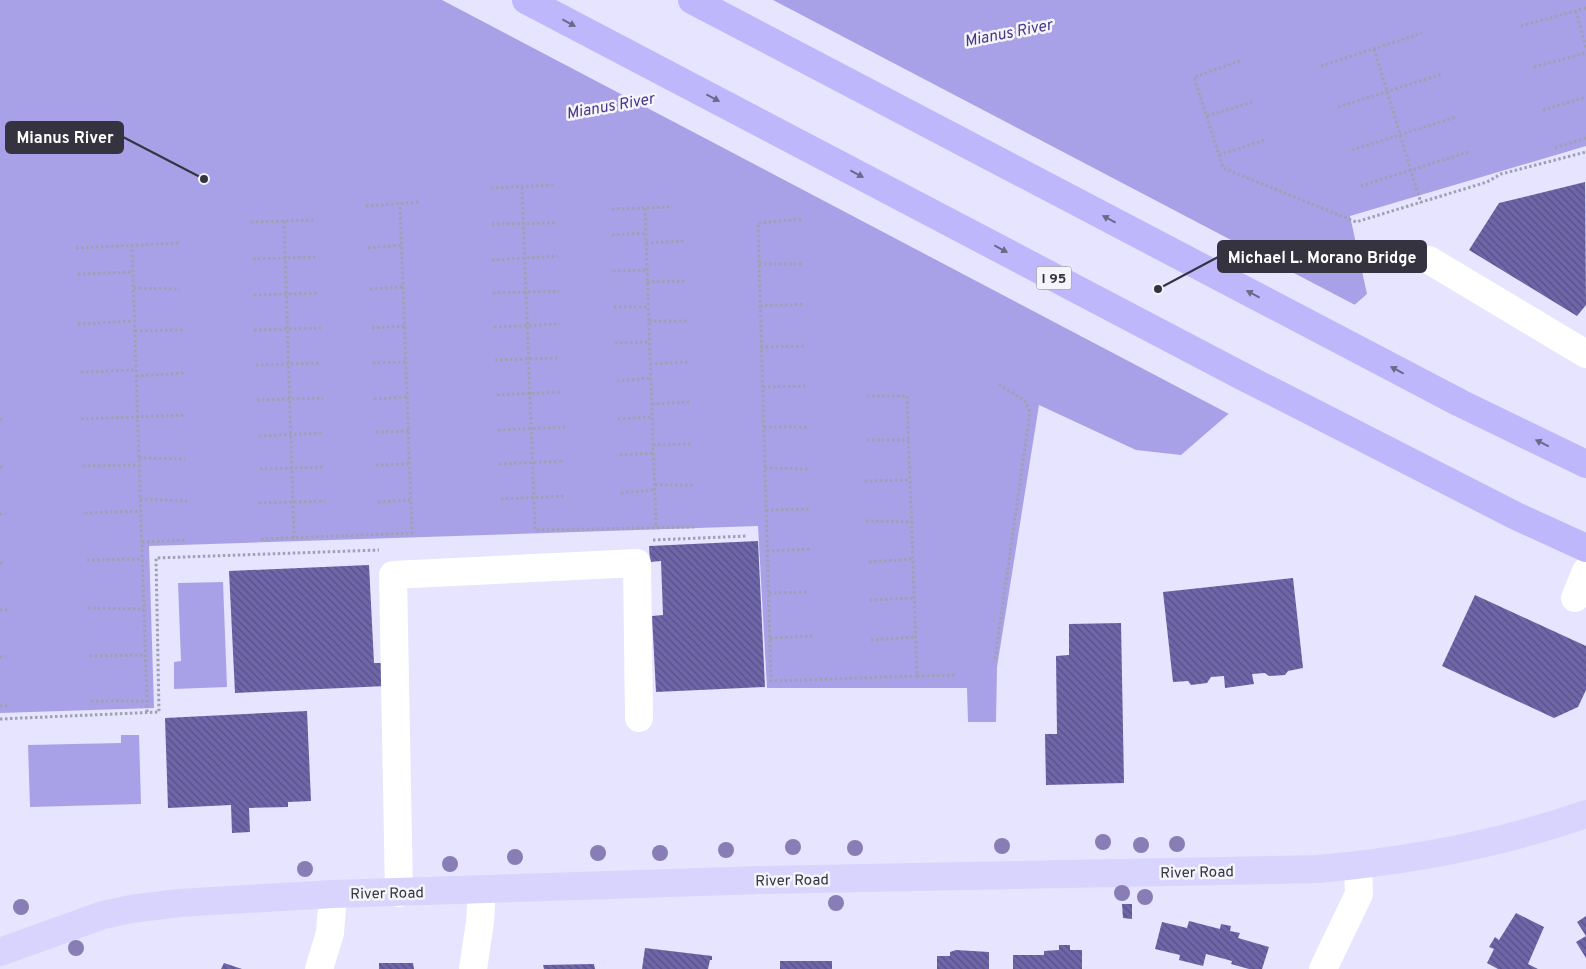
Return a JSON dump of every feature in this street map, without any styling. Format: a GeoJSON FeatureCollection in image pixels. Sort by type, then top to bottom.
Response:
{"type":"FeatureCollection","features":[{"type":"Feature","properties":{"kind":"highway","name":"I 95"},"geometry":{"type":"LineString","coordinates":[[526,0],[1256,384],[1516,516],[1586,548]]}},
{"type":"Feature","properties":{"kind":"highway"},"geometry":{"type":"LineString","coordinates":[[692,0],[1460,403],[1586,464]]}},
{"type":"Feature","properties":{"kind":"main road","name":"River Road"},"geometry":{"type":"LineString","coordinates":[[0,952],[83,922],[131,909],[179,903],[333,894],[793,880],[1318,869],[1358,866],[1501,838],[1586,814]]}},
{"type":"Feature","properties":{"kind":"street"},"geometry":{"type":"LineString","coordinates":[[1429,260],[1586,354]]}},
{"type":"Feature","properties":{"kind":"street"},"geometry":{"type":"LineString","coordinates":[[399,893],[393,575],[637,563],[639,718]]}},
{"type":"Feature","properties":{"kind":"street"},"geometry":{"type":"LineString","coordinates":[[1575,598],[1586,571]]}},
{"type":"Feature","properties":{"kind":"street"},"geometry":{"type":"LineString","coordinates":[[1323,969],[1359,894],[1358,866]]}},
{"type":"Feature","properties":{"kind":"street"},"geometry":{"type":"LineString","coordinates":[[473,969],[480,922],[482,890]]}},
{"type":"Feature","properties":{"kind":"street"},"geometry":{"type":"LineString","coordinates":[[319,969],[330,933],[333,894]]}},
{"type":"Feature","properties":{"kind":"path"},"geometry":{"type":"LineString","coordinates":[[1521,26],[1586,8]]}},
{"type":"Feature","properties":{"kind":"path"},"geometry":{"type":"LineString","coordinates":[[1576,11],[1586,48]]}},
{"type":"Feature","properties":{"kind":"path"},"geometry":{"type":"LineString","coordinates":[[1321,66],[1422,33]]}},
{"type":"Feature","properties":{"kind":"path"},"geometry":{"type":"LineString","coordinates":[[1374,49],[1420,201]]}},
{"type":"Feature","properties":{"kind":"path"},"geometry":{"type":"LineString","coordinates":[[1534,67],[1586,53]]}},
{"type":"Feature","properties":{"kind":"path"},"geometry":{"type":"LineString","coordinates":[[1240,61],[1194,77],[1223,168],[1356,222],[1487,182],[1501,174],[1586,152]]}},
{"type":"Feature","properties":{"kind":"path"},"geometry":{"type":"LineString","coordinates":[[1338,107],[1442,74]]}},
{"type":"Feature","properties":{"kind":"path"},"geometry":{"type":"LineString","coordinates":[[1543,110],[1586,96]]}},
{"type":"Feature","properties":{"kind":"path"},"geometry":{"type":"LineString","coordinates":[[1207,116],[1252,102]]}},
{"type":"Feature","properties":{"kind":"path"},"geometry":{"type":"LineString","coordinates":[[1352,150],[1456,117]]}},
{"type":"Feature","properties":{"kind":"path"},"geometry":{"type":"LineString","coordinates":[[1555,148],[1586,138]]}},
{"type":"Feature","properties":{"kind":"path"},"geometry":{"type":"LineString","coordinates":[[1219,155],[1264,140]]}},
{"type":"Feature","properties":{"kind":"path"},"geometry":{"type":"LineString","coordinates":[[1360,186],[1468,152]]}},
{"type":"Feature","properties":{"kind":"path"},"geometry":{"type":"LineString","coordinates":[[491,188],[556,185]]}},
{"type":"Feature","properties":{"kind":"path"},"geometry":{"type":"LineString","coordinates":[[522,187],[535,530],[694,527]]}},
{"type":"Feature","properties":{"kind":"path"},"geometry":{"type":"LineString","coordinates":[[366,206],[420,202]]}},
{"type":"Feature","properties":{"kind":"path"},"geometry":{"type":"LineString","coordinates":[[261,539],[412,533],[400,204]]}},
{"type":"Feature","properties":{"kind":"path"},"geometry":{"type":"LineString","coordinates":[[612,209],[670,207]]}},
{"type":"Feature","properties":{"kind":"path"},"geometry":{"type":"LineString","coordinates":[[645,208],[656,528]]}},
{"type":"Feature","properties":{"kind":"path"},"geometry":{"type":"LineString","coordinates":[[801,219],[758,222],[772,681],[956,675]]}},
{"type":"Feature","properties":{"kind":"path"},"geometry":{"type":"LineString","coordinates":[[251,222],[315,220]]}},
{"type":"Feature","properties":{"kind":"path"},"geometry":{"type":"LineString","coordinates":[[284,221],[294,538]]}},
{"type":"Feature","properties":{"kind":"path"},"geometry":{"type":"LineString","coordinates":[[492,224],[557,223]]}},
{"type":"Feature","properties":{"kind":"path"},"geometry":{"type":"LineString","coordinates":[[612,235],[646,234]]}},
{"type":"Feature","properties":{"kind":"path"},"geometry":{"type":"LineString","coordinates":[[646,243],[685,242]]}},
{"type":"Feature","properties":{"kind":"path"},"geometry":{"type":"LineString","coordinates":[[76,248],[132,247],[181,243]]}},
{"type":"Feature","properties":{"kind":"path"},"geometry":{"type":"LineString","coordinates":[[368,248],[402,245]]}},
{"type":"Feature","properties":{"kind":"path"},"geometry":{"type":"LineString","coordinates":[[132,247],[147,712]]}},
{"type":"Feature","properties":{"kind":"path"},"geometry":{"type":"LineString","coordinates":[[492,260],[558,256]]}},
{"type":"Feature","properties":{"kind":"path"},"geometry":{"type":"LineString","coordinates":[[252,260],[318,257]]}},
{"type":"Feature","properties":{"kind":"path"},"geometry":{"type":"LineString","coordinates":[[759,264],[804,264]]}},
{"type":"Feature","properties":{"kind":"path"},"geometry":{"type":"LineString","coordinates":[[613,271],[647,270]]}},
{"type":"Feature","properties":{"kind":"path"},"geometry":{"type":"LineString","coordinates":[[78,274],[133,272]]}},
{"type":"Feature","properties":{"kind":"path"},"geometry":{"type":"LineString","coordinates":[[647,282],[686,281]]}},
{"type":"Feature","properties":{"kind":"path"},"geometry":{"type":"LineString","coordinates":[[370,289],[404,287]]}},
{"type":"Feature","properties":{"kind":"path"},"geometry":{"type":"LineString","coordinates":[[134,288],[180,289]]}},
{"type":"Feature","properties":{"kind":"path"},"geometry":{"type":"LineString","coordinates":[[493,293],[559,290]]}},
{"type":"Feature","properties":{"kind":"path"},"geometry":{"type":"LineString","coordinates":[[254,295],[320,293]]}},
{"type":"Feature","properties":{"kind":"path"},"geometry":{"type":"LineString","coordinates":[[760,306],[805,304]]}},
{"type":"Feature","properties":{"kind":"path"},"geometry":{"type":"LineString","coordinates":[[614,307],[648,307]]}},
{"type":"Feature","properties":{"kind":"path"},"geometry":{"type":"LineString","coordinates":[[78,324],[133,321]]}},
{"type":"Feature","properties":{"kind":"path"},"geometry":{"type":"LineString","coordinates":[[649,322],[688,321]]}},
{"type":"Feature","properties":{"kind":"path"},"geometry":{"type":"LineString","coordinates":[[494,327],[560,324]]}},
{"type":"Feature","properties":{"kind":"path"},"geometry":{"type":"LineString","coordinates":[[372,328],[404,326]]}},
{"type":"Feature","properties":{"kind":"path"},"geometry":{"type":"LineString","coordinates":[[254,330],[321,328]]}},
{"type":"Feature","properties":{"kind":"path"},"geometry":{"type":"LineString","coordinates":[[135,331],[183,330]]}},
{"type":"Feature","properties":{"kind":"path"},"geometry":{"type":"LineString","coordinates":[[615,343],[649,342]]}},
{"type":"Feature","properties":{"kind":"path"},"geometry":{"type":"LineString","coordinates":[[761,347],[806,346]]}},
{"type":"Feature","properties":{"kind":"path"},"geometry":{"type":"LineString","coordinates":[[496,360],[560,358]]}},
{"type":"Feature","properties":{"kind":"path"},"geometry":{"type":"LineString","coordinates":[[373,363],[406,362]]}},
{"type":"Feature","properties":{"kind":"path"},"geometry":{"type":"LineString","coordinates":[[650,364],[688,362]]}},
{"type":"Feature","properties":{"kind":"path"},"geometry":{"type":"LineString","coordinates":[[256,365],[321,363]]}},
{"type":"Feature","properties":{"kind":"path"},"geometry":{"type":"LineString","coordinates":[[80,372],[136,370]]}},
{"type":"Feature","properties":{"kind":"path"},"geometry":{"type":"LineString","coordinates":[[136,376],[184,373]]}},
{"type":"Feature","properties":{"kind":"path"},"geometry":{"type":"LineString","coordinates":[[617,380],[651,378]]}},
{"type":"Feature","properties":{"kind":"path"},"geometry":{"type":"LineString","coordinates":[[995,659],[1030,412],[1025,401],[997,383]]}},
{"type":"Feature","properties":{"kind":"path"},"geometry":{"type":"LineString","coordinates":[[763,387],[806,386]]}},
{"type":"Feature","properties":{"kind":"path"},"geometry":{"type":"LineString","coordinates":[[497,395],[530,395],[562,392]]}},
{"type":"Feature","properties":{"kind":"path"},"geometry":{"type":"LineString","coordinates":[[867,396],[907,396],[916,676]]}},
{"type":"Feature","properties":{"kind":"path"},"geometry":{"type":"LineString","coordinates":[[374,398],[407,397]]}},
{"type":"Feature","properties":{"kind":"path"},"geometry":{"type":"LineString","coordinates":[[257,400],[323,398]]}},
{"type":"Feature","properties":{"kind":"path"},"geometry":{"type":"LineString","coordinates":[[652,404],[689,402]]}},
{"type":"Feature","properties":{"kind":"path"},"geometry":{"type":"LineString","coordinates":[[81,419],[186,415]]}},
{"type":"Feature","properties":{"kind":"path"},"geometry":{"type":"LineString","coordinates":[[618,419],[652,417]]}},
{"type":"Feature","properties":{"kind":"path"},"geometry":{"type":"LineString","coordinates":[[498,430],[565,427]]}},
{"type":"Feature","properties":{"kind":"path"},"geometry":{"type":"LineString","coordinates":[[764,427],[809,427]]}},
{"type":"Feature","properties":{"kind":"path"},"geometry":{"type":"LineString","coordinates":[[376,432],[408,431]]}},
{"type":"Feature","properties":{"kind":"path"},"geometry":{"type":"LineString","coordinates":[[259,436],[323,433]]}},
{"type":"Feature","properties":{"kind":"path"},"geometry":{"type":"LineString","coordinates":[[867,440],[909,440]]}},
{"type":"Feature","properties":{"kind":"path"},"geometry":{"type":"LineString","coordinates":[[653,445],[692,444]]}},
{"type":"Feature","properties":{"kind":"path"},"geometry":{"type":"LineString","coordinates":[[620,456],[653,453]]}},
{"type":"Feature","properties":{"kind":"path"},"geometry":{"type":"LineString","coordinates":[[139,458],[185,459]]}},
{"type":"Feature","properties":{"kind":"path"},"geometry":{"type":"LineString","coordinates":[[500,464],[564,460]]}},
{"type":"Feature","properties":{"kind":"path"},"geometry":{"type":"LineString","coordinates":[[376,465],[410,464]]}},
{"type":"Feature","properties":{"kind":"path"},"geometry":{"type":"LineString","coordinates":[[83,466],[139,465]]}},
{"type":"Feature","properties":{"kind":"path"},"geometry":{"type":"LineString","coordinates":[[260,469],[324,467]]}},
{"type":"Feature","properties":{"kind":"path"},"geometry":{"type":"LineString","coordinates":[[765,468],[809,468]]}},
{"type":"Feature","properties":{"kind":"path"},"geometry":{"type":"LineString","coordinates":[[865,480],[910,480]]}},
{"type":"Feature","properties":{"kind":"path"},"geometry":{"type":"LineString","coordinates":[[654,486],[693,485]]}},
{"type":"Feature","properties":{"kind":"path"},"geometry":{"type":"LineString","coordinates":[[620,493],[654,490]]}},
{"type":"Feature","properties":{"kind":"path"},"geometry":{"type":"LineString","coordinates":[[501,499],[565,496]]}},
{"type":"Feature","properties":{"kind":"path"},"geometry":{"type":"LineString","coordinates":[[140,499],[187,501]]}},
{"type":"Feature","properties":{"kind":"path"},"geometry":{"type":"LineString","coordinates":[[378,502],[411,500]]}},
{"type":"Feature","properties":{"kind":"path"},"geometry":{"type":"LineString","coordinates":[[259,503],[325,501]]}},
{"type":"Feature","properties":{"kind":"path"},"geometry":{"type":"LineString","coordinates":[[766,510],[810,509]]}},
{"type":"Feature","properties":{"kind":"path"},"geometry":{"type":"LineString","coordinates":[[85,514],[141,511]]}},
{"type":"Feature","properties":{"kind":"path"},"geometry":{"type":"LineString","coordinates":[[0,514],[6,514]]}},
{"type":"Feature","properties":{"kind":"path"},"geometry":{"type":"LineString","coordinates":[[866,521],[914,522]]}},
{"type":"Feature","properties":{"kind":"path"},"geometry":{"type":"LineString","coordinates":[[647,540],[748,536]]}},
{"type":"Feature","properties":{"kind":"path"},"geometry":{"type":"LineString","coordinates":[[142,542],[187,540]]}},
{"type":"Feature","properties":{"kind":"path"},"geometry":{"type":"LineString","coordinates":[[0,719],[159,712],[156,558],[388,549]]}},
{"type":"Feature","properties":{"kind":"path"},"geometry":{"type":"LineString","coordinates":[[767,551],[811,549]]}},
{"type":"Feature","properties":{"kind":"path"},"geometry":{"type":"LineString","coordinates":[[87,560],[142,559]]}},
{"type":"Feature","properties":{"kind":"path"},"geometry":{"type":"LineString","coordinates":[[869,562],[913,559]]}},
{"type":"Feature","properties":{"kind":"path"},"geometry":{"type":"LineString","coordinates":[[769,593],[809,592]]}},
{"type":"Feature","properties":{"kind":"path"},"geometry":{"type":"LineString","coordinates":[[870,600],[913,598]]}},
{"type":"Feature","properties":{"kind":"path"},"geometry":{"type":"LineString","coordinates":[[88,608],[144,609]]}},
{"type":"Feature","properties":{"kind":"path"},"geometry":{"type":"LineString","coordinates":[[0,610],[8,610]]}},
{"type":"Feature","properties":{"kind":"path"},"geometry":{"type":"LineString","coordinates":[[770,638],[813,636]]}},
{"type":"Feature","properties":{"kind":"path"},"geometry":{"type":"LineString","coordinates":[[870,640],[915,637]]}},
{"type":"Feature","properties":{"kind":"path"},"geometry":{"type":"LineString","coordinates":[[90,656],[145,655]]}},
{"type":"Feature","properties":{"kind":"path"},"geometry":{"type":"LineString","coordinates":[[0,657],[6,656]]}},
{"type":"Feature","properties":{"kind":"path"},"geometry":{"type":"LineString","coordinates":[[91,701],[147,701]]}},
{"type":"Feature","properties":{"kind":"path"},"geometry":{"type":"LineString","coordinates":[[0,706],[8,706]]}},
{"type":"Feature","properties":{"kind":"water"},"geometry":{"type":"Polygon","coordinates":[[[0,0],[1586,0],[1586,146],[1350,216],[1367,294],[1181,455],[1136,450],[1039,405],[997,667],[996,722],[968,722],[967,688],[767,688],[758,526],[149,546],[154,708],[0,713],[0,0]]]}},
{"type":"Feature","properties":{"kind":"water"},"geometry":{"type":"Polygon","coordinates":[[[223,582],[227,687],[174,689],[174,662],[181,661],[178,583],[223,582]]]}},
{"type":"Feature","properties":{"kind":"water"},"geometry":{"type":"Polygon","coordinates":[[[121,735],[139,735],[141,804],[30,807],[28,745],[121,743],[121,735]]]}},
{"type":"Feature","properties":{"kind":"pier"},"geometry":{"type":"Polygon","coordinates":[[[442,0],[773,0],[1357,306],[1231,415],[442,0]]]}},
{"type":"Feature","properties":{"kind":"building"},"geometry":{"type":"Polygon","coordinates":[[[1585,182],[1586,305],[1577,316],[1469,250],[1499,203],[1585,182]]]}},
{"type":"Feature","properties":{"kind":"building"},"geometry":{"type":"Polygon","coordinates":[[[758,541],[765,687],[656,692],[652,616],[663,615],[661,561],[650,562],[649,546],[758,541]]]}},
{"type":"Feature","properties":{"kind":"building"},"geometry":{"type":"Polygon","coordinates":[[[369,565],[374,663],[385,663],[386,686],[235,693],[229,571],[369,565]]]}},
{"type":"Feature","properties":{"kind":"building"},"geometry":{"type":"Polygon","coordinates":[[[1293,578],[1303,668],[1288,671],[1285,675],[1252,674],[1254,684],[1225,688],[1224,676],[1211,677],[1207,683],[1191,685],[1188,681],[1173,682],[1163,592],[1293,578]]]}},
{"type":"Feature","properties":{"kind":"building"},"geometry":{"type":"Polygon","coordinates":[[[1475,595],[1586,646],[1586,690],[1578,707],[1554,718],[1442,666],[1475,595]]]}},
{"type":"Feature","properties":{"kind":"building"},"geometry":{"type":"Polygon","coordinates":[[[1121,623],[1124,783],[1046,785],[1045,734],[1057,734],[1056,656],[1069,655],[1069,624],[1121,623]]]}},
{"type":"Feature","properties":{"kind":"building"},"geometry":{"type":"Polygon","coordinates":[[[307,711],[311,801],[288,802],[288,807],[249,808],[250,832],[232,833],[231,805],[168,808],[165,718],[307,711]]]}},
{"type":"Feature","properties":{"kind":"building"},"geometry":{"type":"Polygon","coordinates":[[[1122,904],[1132,904],[1132,919],[1123,918],[1122,904]]]}},
{"type":"Feature","properties":{"kind":"building"},"geometry":{"type":"Polygon","coordinates":[[[1516,913],[1544,927],[1528,964],[1538,969],[1498,969],[1487,963],[1494,949],[1489,947],[1495,937],[1499,940],[1516,913]]]}},
{"type":"Feature","properties":{"kind":"building"},"geometry":{"type":"Polygon","coordinates":[[[1586,916],[1586,936],[1577,922],[1586,916]]]}},
{"type":"Feature","properties":{"kind":"building"},"geometry":{"type":"Polygon","coordinates":[[[1189,921],[1220,929],[1221,924],[1231,926],[1230,931],[1240,933],[1238,938],[1269,947],[1262,969],[1249,969],[1231,964],[1232,961],[1206,954],[1203,966],[1179,960],[1180,955],[1155,949],[1162,922],[1187,928],[1189,921]]]}},
{"type":"Feature","properties":{"kind":"building"},"geometry":{"type":"Polygon","coordinates":[[[1586,936],[1586,958],[1576,942],[1586,936]]]}},
{"type":"Feature","properties":{"kind":"building"},"geometry":{"type":"Polygon","coordinates":[[[1059,945],[1070,945],[1070,950],[1082,950],[1082,969],[1013,969],[1013,955],[1044,955],[1044,951],[1059,950],[1059,945]]]}},
{"type":"Feature","properties":{"kind":"building"},"geometry":{"type":"Polygon","coordinates":[[[645,948],[712,956],[712,960],[710,960],[708,969],[642,969],[645,948]]]}},
{"type":"Feature","properties":{"kind":"building"},"geometry":{"type":"Polygon","coordinates":[[[956,950],[989,952],[989,969],[937,969],[937,956],[950,956],[950,952],[956,950]]]}},
{"type":"Feature","properties":{"kind":"building"},"geometry":{"type":"Polygon","coordinates":[[[780,961],[832,961],[832,969],[780,969],[780,961]]]}},
{"type":"Feature","properties":{"kind":"building"},"geometry":{"type":"Polygon","coordinates":[[[224,963],[242,969],[221,969],[224,963]]]}},
{"type":"Feature","properties":{"kind":"building"},"geometry":{"type":"Polygon","coordinates":[[[379,963],[413,963],[414,969],[379,969],[379,963]]]}},
{"type":"Feature","properties":{"kind":"building"},"geometry":{"type":"Polygon","coordinates":[[[594,964],[595,969],[544,969],[543,965],[594,964]]]}},
{"type":"Feature","properties":{"kind":"place","name":"Mianus River"},"geometry":{"type":"Point","coordinates":[204,179]}},
{"type":"Feature","properties":{"kind":"place","name":"Michael L. Morano Bridge"},"geometry":{"type":"Point","coordinates":[1158,289]}}]}
